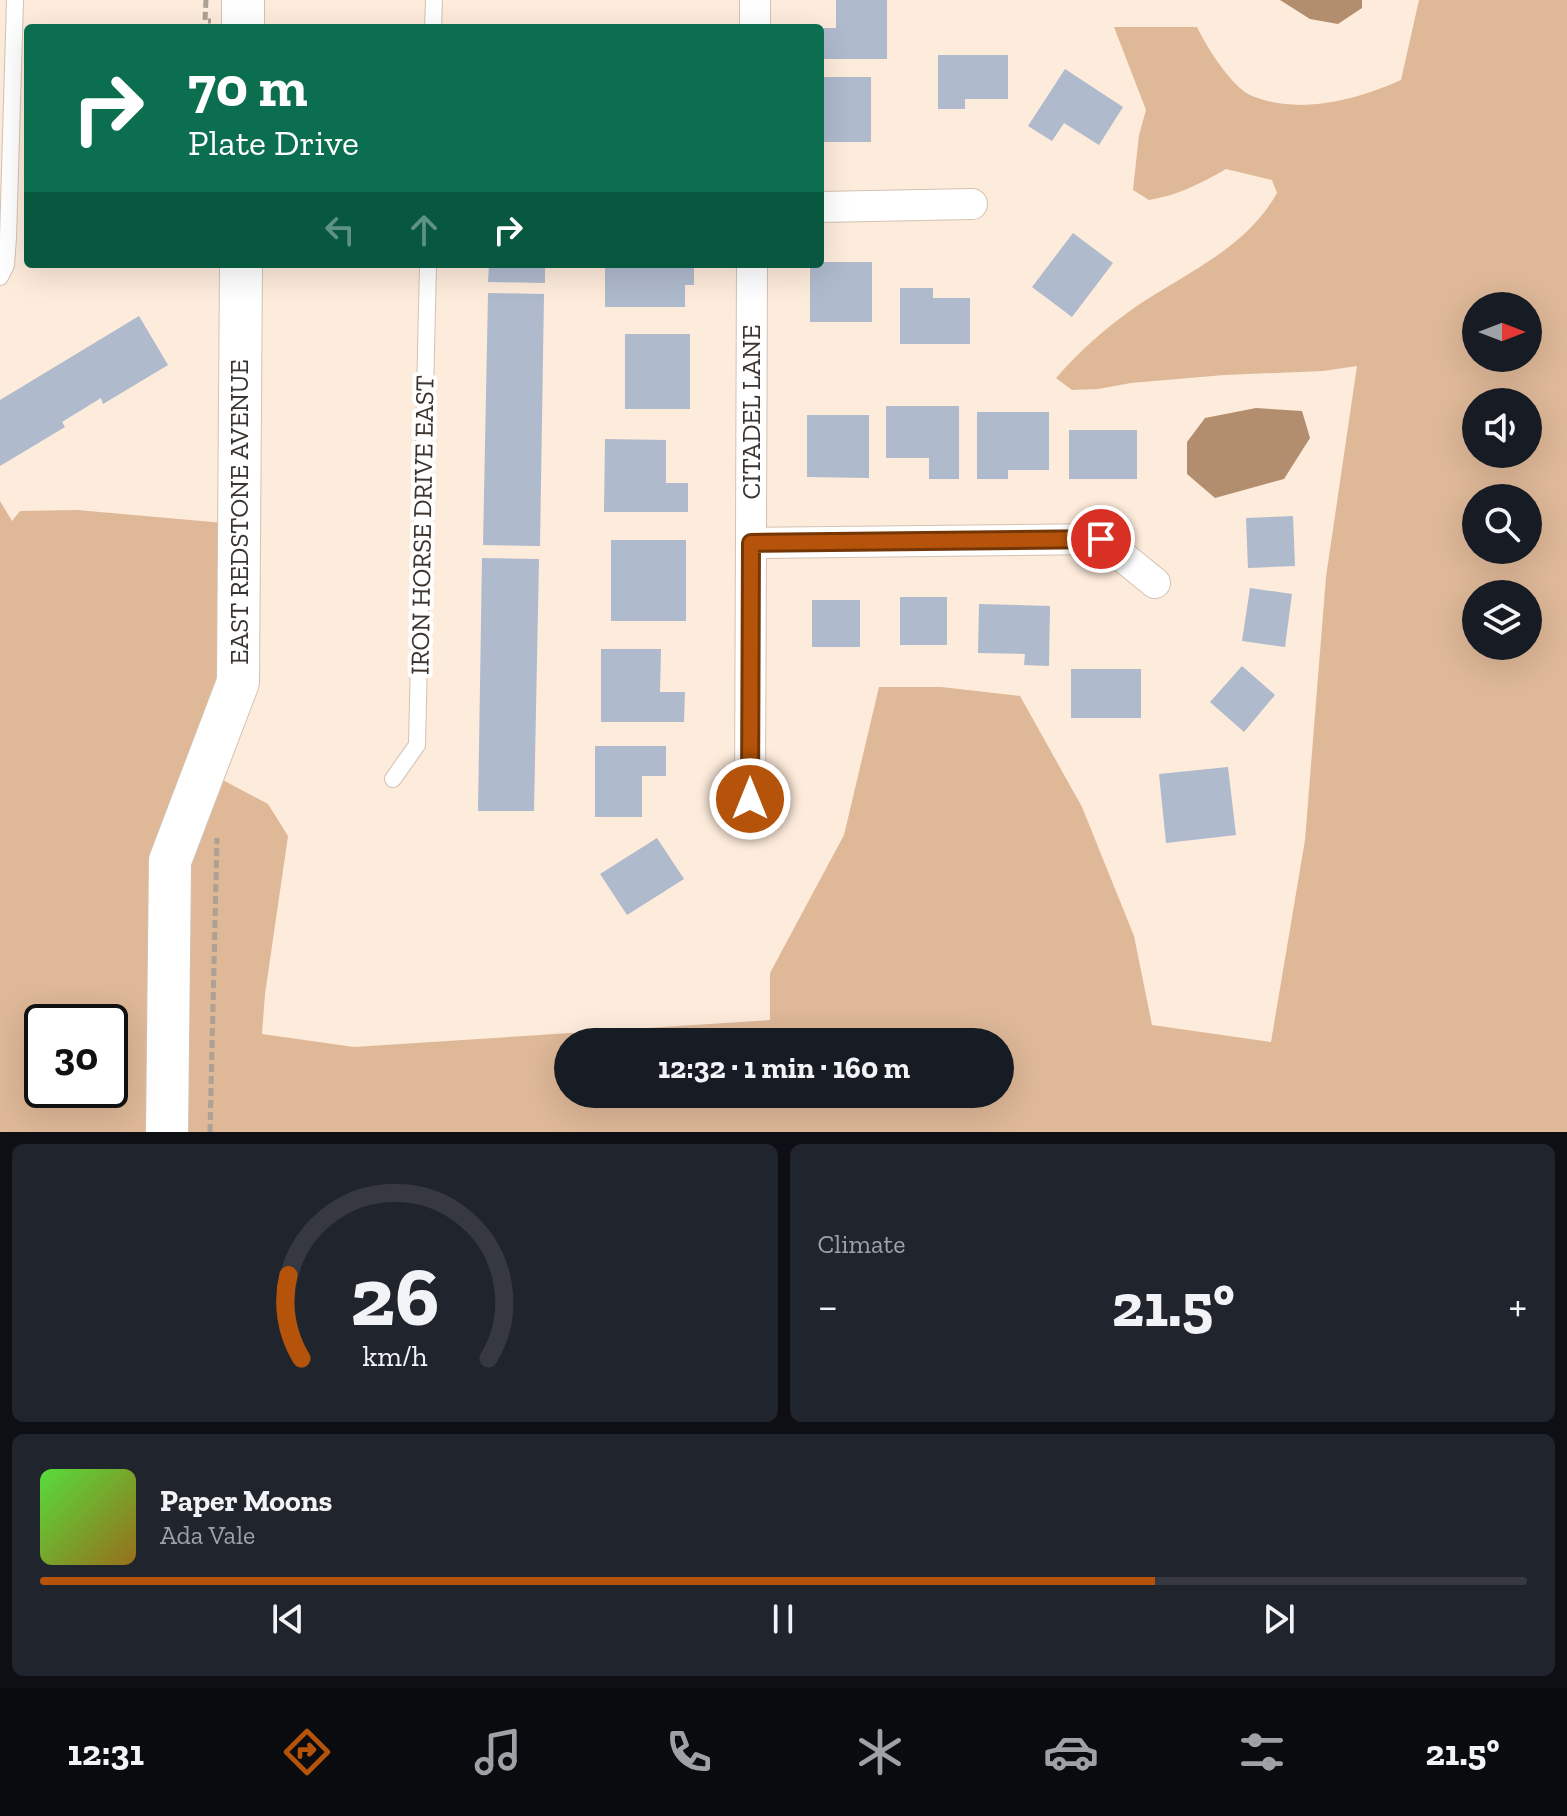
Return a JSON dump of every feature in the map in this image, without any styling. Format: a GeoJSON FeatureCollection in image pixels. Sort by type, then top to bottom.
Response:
{"type":"FeatureCollection","features":[{"type":"Feature","properties":{"kind":"street"},"geometry":{"type":"LineString","coordinates":[[243,0],[243,24]]}},
{"type":"Feature","properties":{"kind":"street"},"geometry":{"type":"LineString","coordinates":[[755,0],[755,24]]}},
{"type":"Feature","properties":{"kind":"street"},"geometry":{"type":"LineString","coordinates":[[824,207],[972,204]]}},
{"type":"Feature","properties":{"kind":"street","name":"EAST REDSTONE AVENUE"},"geometry":{"type":"LineString","coordinates":[[167,1132],[170,861],[238,682],[241,268]]}},
{"type":"Feature","properties":{"kind":"street","name":"CITADEL LANE"},"geometry":{"type":"LineString","coordinates":[[750,799],[752,268]]}},
{"type":"Feature","properties":{"kind":"street"},"geometry":{"type":"LineString","coordinates":[[751,543],[1101,539],[1155,583]]}},
{"type":"Feature","properties":{"kind":"lane"},"geometry":{"type":"LineString","coordinates":[[0,277],[6,265],[8,238],[15,0]]}},
{"type":"Feature","properties":{"kind":"lane"},"geometry":{"type":"LineString","coordinates":[[433,24],[434,0]]}},
{"type":"Feature","properties":{"kind":"lane","name":"IRON HORSE DRIVE EAST"},"geometry":{"type":"LineString","coordinates":[[393,779],[417,745],[428,268]]}},
{"type":"Feature","properties":{"kind":"shaded area"},"geometry":{"type":"Polygon","coordinates":[[[1280,0],[1362,0],[1362,8],[1338,24],[1310,19],[1280,0]]]}},
{"type":"Feature","properties":{"kind":"shaded area"},"geometry":{"type":"Polygon","coordinates":[[[1419,0],[1567,0],[1567,1132],[182,1132],[186,863],[219,778],[268,804],[288,836],[262,1034],[354,1047],[554,1034],[554,1108],[1014,1108],[1014,1028],[647,1028],[770,1020],[770,973],[844,835],[879,687],[941,687],[1020,696],[1082,807],[1134,936],[1152,1025],[1271,1042],[1305,840],[1326,577],[1357,366],[1323,371],[1131,383],[1098,389],[1072,390],[1056,378],[1074,358],[1123,316],[1232,245],[1264,213],[1277,193],[1272,180],[1226,169],[1189,188],[1160,198],[1149,200],[1133,190],[1139,135],[1146,110],[1114,27],[1197,27],[1227,75],[1250,95],[1268,101],[1307,105],[1365,94],[1401,80],[1419,0]]]}},
{"type":"Feature","properties":{"kind":"shaded area"},"geometry":{"type":"Polygon","coordinates":[[[1256,408],[1302,411],[1310,438],[1284,479],[1215,498],[1187,474],[1187,442],[1205,418],[1256,408]]]}},
{"type":"Feature","properties":{"kind":"shaded area"},"geometry":{"type":"Polygon","coordinates":[[[0,501],[12,521],[20,511],[77,510],[224,523],[219,673],[198,749],[152,1132],[0,1132],[0,501]]]}},
{"type":"Feature","properties":{"kind":"building"},"geometry":{"type":"Polygon","coordinates":[[[836,0],[887,0],[887,59],[824,59],[824,28],[836,28],[836,0]]]}},
{"type":"Feature","properties":{"kind":"building"},"geometry":{"type":"Polygon","coordinates":[[[938,55],[1008,55],[1008,99],[965,99],[965,109],[938,109],[938,55]]]}},
{"type":"Feature","properties":{"kind":"building"},"geometry":{"type":"Polygon","coordinates":[[[1065,69],[1123,107],[1099,145],[1064,123],[1052,141],[1028,126],[1065,69]]]}},
{"type":"Feature","properties":{"kind":"building"},"geometry":{"type":"Polygon","coordinates":[[[824,77],[871,77],[871,142],[824,142],[824,77]]]}},
{"type":"Feature","properties":{"kind":"building"},"geometry":{"type":"Polygon","coordinates":[[[1073,233],[1113,263],[1072,317],[1032,287],[1073,233]]]}},
{"type":"Feature","properties":{"kind":"building"},"geometry":{"type":"Polygon","coordinates":[[[824,262],[872,262],[872,322],[810,322],[810,268],[824,268],[824,262]]]}},
{"type":"Feature","properties":{"kind":"building"},"geometry":{"type":"Polygon","coordinates":[[[489,268],[545,268],[545,283],[488,282],[489,268]]]}},
{"type":"Feature","properties":{"kind":"building"},"geometry":{"type":"Polygon","coordinates":[[[605,268],[694,268],[694,285],[685,285],[685,307],[605,307],[605,268]]]}},
{"type":"Feature","properties":{"kind":"building"},"geometry":{"type":"Polygon","coordinates":[[[900,288],[933,288],[933,298],[970,298],[970,344],[900,344],[900,288]]]}},
{"type":"Feature","properties":{"kind":"building"},"geometry":{"type":"Polygon","coordinates":[[[488,293],[544,294],[540,546],[483,545],[488,293]]]}},
{"type":"Feature","properties":{"kind":"building"},"geometry":{"type":"Polygon","coordinates":[[[139,316],[168,365],[103,404],[101,398],[62,422],[65,427],[0,466],[0,400],[139,316]]]}},
{"type":"Feature","properties":{"kind":"building"},"geometry":{"type":"Polygon","coordinates":[[[625,334],[690,334],[690,409],[625,409],[625,334]]]}},
{"type":"Feature","properties":{"kind":"building"},"geometry":{"type":"Polygon","coordinates":[[[886,406],[959,406],[959,479],[929,479],[929,458],[886,458],[886,406]]]}},
{"type":"Feature","properties":{"kind":"building"},"geometry":{"type":"Polygon","coordinates":[[[977,412],[1049,412],[1049,470],[1008,470],[1008,479],[977,479],[977,412]]]}},
{"type":"Feature","properties":{"kind":"building"},"geometry":{"type":"Polygon","coordinates":[[[807,415],[869,415],[869,478],[807,477],[807,415]]]}},
{"type":"Feature","properties":{"kind":"building"},"geometry":{"type":"Polygon","coordinates":[[[1069,430],[1137,430],[1137,479],[1069,479],[1069,430]]]}},
{"type":"Feature","properties":{"kind":"building"},"geometry":{"type":"Polygon","coordinates":[[[605,439],[666,440],[666,483],[688,483],[688,512],[604,512],[605,439]]]}},
{"type":"Feature","properties":{"kind":"building"},"geometry":{"type":"Polygon","coordinates":[[[1293,516],[1295,566],[1248,568],[1246,518],[1293,516]]]}},
{"type":"Feature","properties":{"kind":"building"},"geometry":{"type":"Polygon","coordinates":[[[611,540],[686,540],[686,621],[611,621],[611,540]]]}},
{"type":"Feature","properties":{"kind":"building"},"geometry":{"type":"Polygon","coordinates":[[[482,558],[539,559],[534,811],[478,811],[482,558]]]}},
{"type":"Feature","properties":{"kind":"building"},"geometry":{"type":"Polygon","coordinates":[[[1250,588],[1292,594],[1285,647],[1242,641],[1250,588]]]}},
{"type":"Feature","properties":{"kind":"building"},"geometry":{"type":"Polygon","coordinates":[[[900,597],[947,597],[947,645],[900,645],[900,597]]]}},
{"type":"Feature","properties":{"kind":"building"},"geometry":{"type":"Polygon","coordinates":[[[812,600],[860,600],[860,647],[812,647],[812,600]]]}},
{"type":"Feature","properties":{"kind":"building"},"geometry":{"type":"Polygon","coordinates":[[[979,604],[1050,606],[1049,666],[1024,665],[1025,654],[978,653],[979,604]]]}},
{"type":"Feature","properties":{"kind":"building"},"geometry":{"type":"Polygon","coordinates":[[[601,649],[661,649],[660,692],[685,692],[684,722],[601,722],[601,649]]]}},
{"type":"Feature","properties":{"kind":"building"},"geometry":{"type":"Polygon","coordinates":[[[1242,666],[1275,695],[1244,732],[1210,702],[1242,666]]]}},
{"type":"Feature","properties":{"kind":"building"},"geometry":{"type":"Polygon","coordinates":[[[1071,669],[1141,669],[1141,718],[1071,718],[1071,669]]]}},
{"type":"Feature","properties":{"kind":"building"},"geometry":{"type":"Polygon","coordinates":[[[595,746],[666,746],[666,776],[642,776],[642,817],[595,817],[595,746]]]}},
{"type":"Feature","properties":{"kind":"building"},"geometry":{"type":"Polygon","coordinates":[[[1228,767],[1236,835],[1166,843],[1159,774],[1228,767]]]}},
{"type":"Feature","properties":{"kind":"building"},"geometry":{"type":"Polygon","coordinates":[[[657,838],[684,879],[627,915],[600,874],[657,838]]]}},
{"type":"Feature","properties":{"kind":"route"},"geometry":{"type":"LineString","coordinates":[[750,799],[751,543],[1101,539]]}}]}
